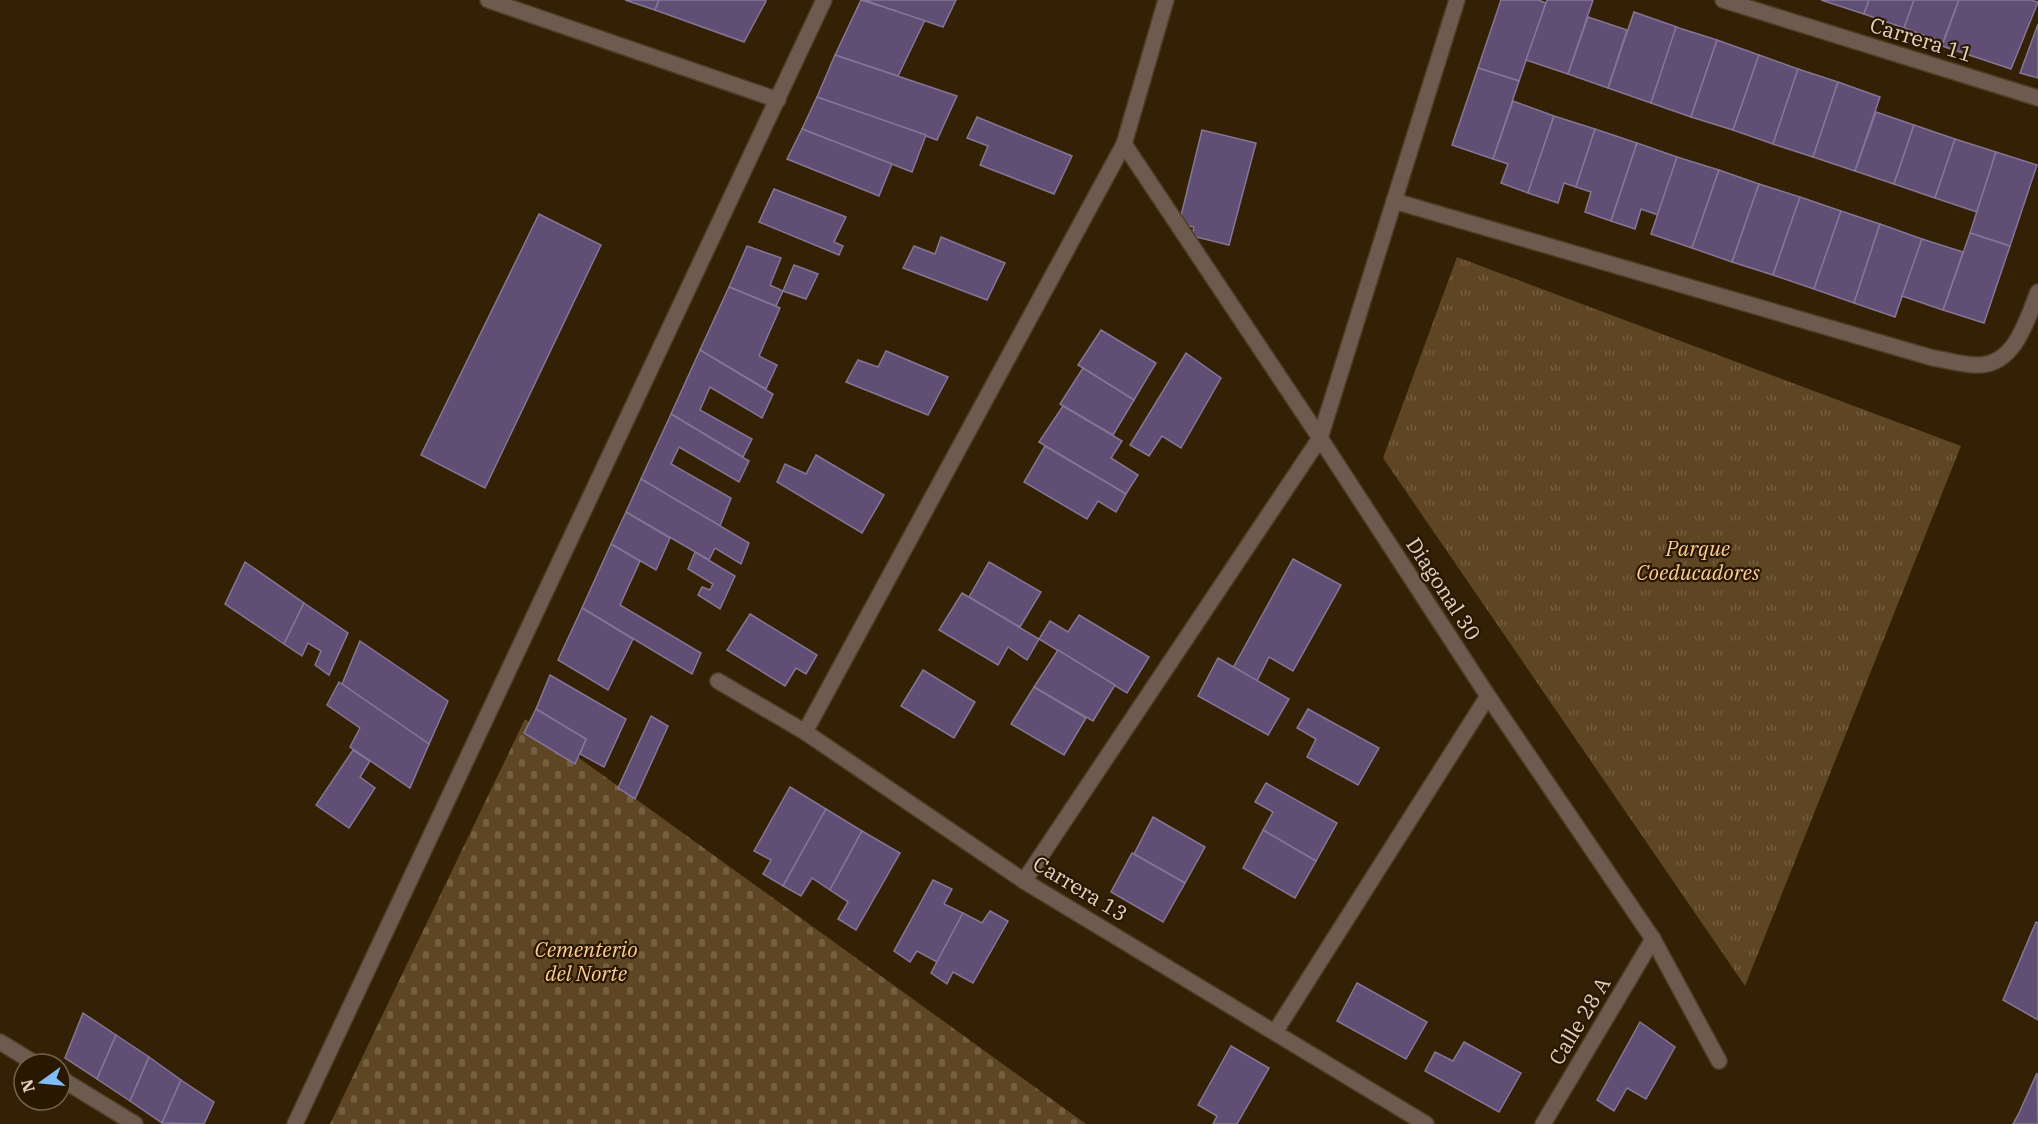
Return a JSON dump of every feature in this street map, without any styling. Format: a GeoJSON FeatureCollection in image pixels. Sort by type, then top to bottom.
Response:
{"type":"FeatureCollection","features":[{"type":"Feature","properties":{"kind":"street"},"geometry":{"type":"LineString","coordinates":[[488,0],[524,6],[778,100]]}},
{"type":"Feature","properties":{"kind":"street"},"geometry":{"type":"LineString","coordinates":[[295,1124],[824,0]]}},
{"type":"Feature","properties":{"kind":"street"},"geometry":{"type":"LineString","coordinates":[[806,732],[1124,144],[1166,0]]}},
{"type":"Feature","properties":{"kind":"street"},"geometry":{"type":"LineString","coordinates":[[1024,880],[1320,438],[1457,0]]}},
{"type":"Feature","properties":{"kind":"street","name":"Carrera 11"},"geometry":{"type":"LineString","coordinates":[[1723,0],[2038,98]]}},
{"type":"Feature","properties":{"kind":"street","name":"Diagonal 30"},"geometry":{"type":"LineString","coordinates":[[1124,144],[1488,696],[1653,939],[1719,1061]]}},
{"type":"Feature","properties":{"kind":"street"},"geometry":{"type":"LineString","coordinates":[[1394,201],[1933,358],[1971,364],[1981,365],[2002,359],[2018,340],[2038,292]]}},
{"type":"Feature","properties":{"kind":"street","name":"Carrera 13"},"geometry":{"type":"LineString","coordinates":[[718,681],[806,732],[1024,880],[1426,1124]]}},
{"type":"Feature","properties":{"kind":"street"},"geometry":{"type":"LineString","coordinates":[[1275,1032],[1488,696]]}},
{"type":"Feature","properties":{"kind":"street","name":"Calle 28 A"},"geometry":{"type":"LineString","coordinates":[[1543,1124],[1653,939]]}},
{"type":"Feature","properties":{"kind":"street"},"geometry":{"type":"LineString","coordinates":[[0,1042],[16,1052]]}},
{"type":"Feature","properties":{"kind":"street"},"geometry":{"type":"LineString","coordinates":[[72,1085],[135,1124]]}},
{"type":"Feature","properties":{"kind":"green space","name":"Parque Coeducadores"},"geometry":{"type":"Polygon","coordinates":[[[1457,257],[1961,446],[1745,986],[1383,458],[1457,257]]]}},
{"type":"Feature","properties":{"kind":"green space","name":"Cementerio del Norte"},"geometry":{"type":"Polygon","coordinates":[[[525,719],[1086,1124],[330,1124],[525,719]]]}},
{"type":"Feature","properties":{"kind":"building"},"geometry":{"type":"Polygon","coordinates":[[[625,0],[659,0],[655,10],[625,0]]]}},
{"type":"Feature","properties":{"kind":"building"},"geometry":{"type":"Polygon","coordinates":[[[659,0],[766,1],[744,42],[655,10],[659,0]]]}},
{"type":"Feature","properties":{"kind":"building"},"geometry":{"type":"Polygon","coordinates":[[[861,0],[925,20],[898,76],[835,55],[861,0]]]}},
{"type":"Feature","properties":{"kind":"building"},"geometry":{"type":"Polygon","coordinates":[[[864,0],[956,0],[943,27],[864,0]]]}},
{"type":"Feature","properties":{"kind":"building"},"geometry":{"type":"Polygon","coordinates":[[[1501,0],[1538,0],[1546,3],[1519,81],[1478,68],[1501,0]]]}},
{"type":"Feature","properties":{"kind":"building"},"geometry":{"type":"Polygon","coordinates":[[[1547,0],[1593,0],[1568,74],[1526,60],[1547,0]]]}},
{"type":"Feature","properties":{"kind":"building"},"geometry":{"type":"Polygon","coordinates":[[[1821,0],[1869,0],[1864,14],[1821,0]]]}},
{"type":"Feature","properties":{"kind":"building"},"geometry":{"type":"Polygon","coordinates":[[[1869,0],[1914,0],[1904,28],[1864,14],[1869,0]]]}},
{"type":"Feature","properties":{"kind":"building"},"geometry":{"type":"Polygon","coordinates":[[[1914,0],[1959,0],[1943,42],[1904,28],[1914,0]]]}},
{"type":"Feature","properties":{"kind":"building"},"geometry":{"type":"Polygon","coordinates":[[[1959,0],[2038,2],[2011,69],[1942,46],[1959,0]]]}},
{"type":"Feature","properties":{"kind":"building"},"geometry":{"type":"Polygon","coordinates":[[[1634,12],[1677,27],[1651,103],[1608,88],[1634,12]]]}},
{"type":"Feature","properties":{"kind":"building"},"geometry":{"type":"Polygon","coordinates":[[[1588,17],[1627,30],[1608,88],[1568,74],[1588,17]]]}},
{"type":"Feature","properties":{"kind":"building"},"geometry":{"type":"Polygon","coordinates":[[[2038,24],[2038,78],[2020,73],[2038,24]]]}},
{"type":"Feature","properties":{"kind":"building"},"geometry":{"type":"Polygon","coordinates":[[[1676,27],[1717,40],[1691,117],[1651,103],[1676,27]]]}},
{"type":"Feature","properties":{"kind":"building"},"geometry":{"type":"Polygon","coordinates":[[[1717,40],[1759,55],[1733,130],[1691,117],[1717,40]]]}},
{"type":"Feature","properties":{"kind":"building"},"geometry":{"type":"Polygon","coordinates":[[[835,55],[957,96],[937,140],[817,97],[835,55]]]}},
{"type":"Feature","properties":{"kind":"building"},"geometry":{"type":"Polygon","coordinates":[[[1759,55],[1798,69],[1773,144],[1733,130],[1759,55]]]}},
{"type":"Feature","properties":{"kind":"building"},"geometry":{"type":"Polygon","coordinates":[[[1478,68],[1519,81],[1493,159],[1452,145],[1478,68]]]}},
{"type":"Feature","properties":{"kind":"building"},"geometry":{"type":"Polygon","coordinates":[[[1798,69],[1838,82],[1813,157],[1773,144],[1798,69]]]}},
{"type":"Feature","properties":{"kind":"building"},"geometry":{"type":"Polygon","coordinates":[[[1838,82],[1880,97],[1855,171],[1813,157],[1838,82]]]}},
{"type":"Feature","properties":{"kind":"building"},"geometry":{"type":"Polygon","coordinates":[[[817,97],[926,135],[912,172],[802,129],[817,97]]]}},
{"type":"Feature","properties":{"kind":"building"},"geometry":{"type":"Polygon","coordinates":[[[1513,101],[1554,116],[1528,193],[1501,183],[1508,164],[1493,159],[1513,101]]]}},
{"type":"Feature","properties":{"kind":"building"},"geometry":{"type":"Polygon","coordinates":[[[1876,112],[1914,125],[1894,184],[1855,171],[1876,112]]]}},
{"type":"Feature","properties":{"kind":"building"},"geometry":{"type":"Polygon","coordinates":[[[1554,116],[1595,129],[1576,187],[1564,183],[1558,203],[1528,193],[1554,116]]]}},
{"type":"Feature","properties":{"kind":"building"},"geometry":{"type":"Polygon","coordinates":[[[977,117],[1072,156],[1054,194],[980,165],[988,146],[967,138],[977,117]]]}},
{"type":"Feature","properties":{"kind":"building"},"geometry":{"type":"Polygon","coordinates":[[[1914,125],[1955,139],[1935,198],[1894,184],[1914,125]]]}},
{"type":"Feature","properties":{"kind":"building"},"geometry":{"type":"Polygon","coordinates":[[[802,129],[892,164],[879,196],[787,159],[802,129]]]}},
{"type":"Feature","properties":{"kind":"building"},"geometry":{"type":"Polygon","coordinates":[[[1595,129],[1637,143],[1611,221],[1585,212],[1591,192],[1576,187],[1595,129]]]}},
{"type":"Feature","properties":{"kind":"building"},"geometry":{"type":"Polygon","coordinates":[[[1202,130],[1256,143],[1229,245],[1192,236],[1194,227],[1179,224],[1202,130]]]}},
{"type":"Feature","properties":{"kind":"building"},"geometry":{"type":"Polygon","coordinates":[[[1955,139],[1996,152],[1977,212],[1935,198],[1955,139]]]}},
{"type":"Feature","properties":{"kind":"building"},"geometry":{"type":"Polygon","coordinates":[[[1637,143],[1677,157],[1658,215],[1641,209],[1635,229],[1611,221],[1637,143]]]}},
{"type":"Feature","properties":{"kind":"building"},"geometry":{"type":"Polygon","coordinates":[[[1996,152],[2037,165],[2010,246],[1970,233],[1996,152]]]}},
{"type":"Feature","properties":{"kind":"building"},"geometry":{"type":"Polygon","coordinates":[[[1677,157],[1719,170],[1692,248],[1651,234],[1677,157]]]}},
{"type":"Feature","properties":{"kind":"building"},"geometry":{"type":"Polygon","coordinates":[[[1719,170],[1759,184],[1732,262],[1692,248],[1719,170]]]}},
{"type":"Feature","properties":{"kind":"building"},"geometry":{"type":"Polygon","coordinates":[[[1759,184],[1800,197],[1773,275],[1732,262],[1759,184]]]}},
{"type":"Feature","properties":{"kind":"building"},"geometry":{"type":"Polygon","coordinates":[[[774,189],[846,217],[834,242],[843,246],[839,255],[759,222],[774,189]]]}},
{"type":"Feature","properties":{"kind":"building"},"geometry":{"type":"Polygon","coordinates":[[[1800,197],[1841,211],[1814,289],[1773,275],[1800,197]]]}},
{"type":"Feature","properties":{"kind":"building"},"geometry":{"type":"Polygon","coordinates":[[[1841,211],[1880,224],[1854,303],[1814,289],[1841,211]]]}},
{"type":"Feature","properties":{"kind":"building"},"geometry":{"type":"Polygon","coordinates":[[[539,214],[601,245],[485,488],[421,455],[539,214]]]}},
{"type":"Feature","properties":{"kind":"building"},"geometry":{"type":"Polygon","coordinates":[[[1880,224],[1922,239],[1895,317],[1854,303],[1880,224]]]}},
{"type":"Feature","properties":{"kind":"building"},"geometry":{"type":"Polygon","coordinates":[[[1970,233],[2010,246],[1984,323],[1943,310],[1970,233]]]}},
{"type":"Feature","properties":{"kind":"building"},"geometry":{"type":"Polygon","coordinates":[[[941,237],[1005,263],[987,300],[903,268],[914,246],[935,254],[941,237]]]}},
{"type":"Feature","properties":{"kind":"building"},"geometry":{"type":"Polygon","coordinates":[[[1922,239],[1963,252],[1943,310],[1902,296],[1922,239]]]}},
{"type":"Feature","properties":{"kind":"building"},"geometry":{"type":"Polygon","coordinates":[[[747,246],[781,258],[770,285],[783,291],[776,306],[729,287],[747,246]]]}},
{"type":"Feature","properties":{"kind":"building"},"geometry":{"type":"Polygon","coordinates":[[[794,265],[818,274],[806,299],[783,291],[794,265]]]}},
{"type":"Feature","properties":{"kind":"building"},"geometry":{"type":"Polygon","coordinates":[[[729,287],[780,308],[759,356],[777,365],[766,389],[700,350],[729,287]]]}},
{"type":"Feature","properties":{"kind":"building"},"geometry":{"type":"Polygon","coordinates":[[[1101,330],[1156,363],[1134,400],[1078,365],[1101,330]]]}},
{"type":"Feature","properties":{"kind":"building"},"geometry":{"type":"Polygon","coordinates":[[[700,350],[773,394],[762,418],[710,387],[700,410],[752,439],[743,457],[671,414],[700,350]]]}},
{"type":"Feature","properties":{"kind":"building"},"geometry":{"type":"Polygon","coordinates":[[[886,351],[948,377],[928,415],[846,382],[858,360],[878,367],[886,351]]]}},
{"type":"Feature","properties":{"kind":"building"},"geometry":{"type":"Polygon","coordinates":[[[1186,353],[1221,378],[1181,448],[1162,436],[1149,456],[1130,445],[1186,353]]]}},
{"type":"Feature","properties":{"kind":"building"},"geometry":{"type":"Polygon","coordinates":[[[1083,368],[1134,400],[1113,435],[1060,404],[1083,368]]]}},
{"type":"Feature","properties":{"kind":"building"},"geometry":{"type":"Polygon","coordinates":[[[1063,406],[1122,441],[1111,458],[1138,475],[1126,494],[1039,442],[1063,406]]]}},
{"type":"Feature","properties":{"kind":"building"},"geometry":{"type":"Polygon","coordinates":[[[671,414],[749,461],[739,482],[679,447],[671,464],[731,498],[720,526],[641,479],[671,414]]]}},
{"type":"Feature","properties":{"kind":"building"},"geometry":{"type":"Polygon","coordinates":[[[1045,446],[1126,494],[1116,512],[1098,501],[1087,519],[1024,482],[1045,446]]]}},
{"type":"Feature","properties":{"kind":"building"},"geometry":{"type":"Polygon","coordinates":[[[816,455],[884,495],[862,533],[777,482],[785,464],[806,474],[816,455]]]}},
{"type":"Feature","properties":{"kind":"building"},"geometry":{"type":"Polygon","coordinates":[[[641,479],[749,543],[741,564],[715,548],[709,560],[626,512],[641,479]]]}},
{"type":"Feature","properties":{"kind":"building"},"geometry":{"type":"Polygon","coordinates":[[[626,512],[670,538],[656,570],[611,544],[626,512]]]}},
{"type":"Feature","properties":{"kind":"building"},"geometry":{"type":"Polygon","coordinates":[[[611,544],[640,561],[620,605],[701,653],[692,674],[582,608],[611,544]]]}},
{"type":"Feature","properties":{"kind":"building"},"geometry":{"type":"Polygon","coordinates":[[[695,552],[735,576],[720,609],[698,595],[702,587],[710,590],[713,584],[688,569],[695,552]]]}},
{"type":"Feature","properties":{"kind":"building"},"geometry":{"type":"Polygon","coordinates":[[[1293,559],[1341,585],[1293,671],[1269,657],[1257,681],[1233,668],[1293,559]]]}},
{"type":"Feature","properties":{"kind":"building"},"geometry":{"type":"Polygon","coordinates":[[[245,562],[304,603],[284,644],[225,604],[245,562]]]}},
{"type":"Feature","properties":{"kind":"building"},"geometry":{"type":"Polygon","coordinates":[[[989,562],[1041,592],[1020,627],[969,597],[989,562]]]}},
{"type":"Feature","properties":{"kind":"building"},"geometry":{"type":"Polygon","coordinates":[[[962,593],[1039,639],[1027,660],[1008,647],[998,665],[939,630],[962,593]]]}},
{"type":"Feature","properties":{"kind":"building"},"geometry":{"type":"Polygon","coordinates":[[[304,603],[348,633],[329,675],[315,665],[321,651],[308,643],[302,656],[284,644],[304,603]]]}},
{"type":"Feature","properties":{"kind":"building"},"geometry":{"type":"Polygon","coordinates":[[[582,608],[633,639],[608,690],[558,660],[582,608]]]}},
{"type":"Feature","properties":{"kind":"building"},"geometry":{"type":"Polygon","coordinates":[[[750,614],[817,655],[806,674],[796,668],[785,686],[727,650],[750,614]]]}},
{"type":"Feature","properties":{"kind":"building"},"geometry":{"type":"Polygon","coordinates":[[[1079,615],[1149,657],[1127,693],[1039,639],[1050,621],[1068,632],[1079,615]]]}},
{"type":"Feature","properties":{"kind":"building"},"geometry":{"type":"Polygon","coordinates":[[[360,641],[448,701],[429,744],[342,684],[360,641]]]}},
{"type":"Feature","properties":{"kind":"building"},"geometry":{"type":"Polygon","coordinates":[[[1058,650],[1115,685],[1093,721],[1034,687],[1058,650]]]}},
{"type":"Feature","properties":{"kind":"building"},"geometry":{"type":"Polygon","coordinates":[[[1218,658],[1289,699],[1268,735],[1198,696],[1218,658]]]}},
{"type":"Feature","properties":{"kind":"building"},"geometry":{"type":"Polygon","coordinates":[[[923,670],[975,702],[954,738],[901,706],[923,670]]]}},
{"type":"Feature","properties":{"kind":"building"},"geometry":{"type":"Polygon","coordinates":[[[550,675],[626,719],[604,767],[580,754],[586,739],[536,709],[550,675]]]}},
{"type":"Feature","properties":{"kind":"building"},"geometry":{"type":"Polygon","coordinates":[[[339,682],[429,744],[410,788],[350,747],[360,728],[327,705],[339,682]]]}},
{"type":"Feature","properties":{"kind":"building"},"geometry":{"type":"Polygon","coordinates":[[[1034,687],[1086,718],[1064,755],[1011,724],[1034,687]]]}},
{"type":"Feature","properties":{"kind":"building"},"geometry":{"type":"Polygon","coordinates":[[[536,709],[586,739],[575,764],[524,733],[536,709]]]}},
{"type":"Feature","properties":{"kind":"building"},"geometry":{"type":"Polygon","coordinates":[[[1308,709],[1379,748],[1358,785],[1307,757],[1316,739],[1297,728],[1308,709]]]}},
{"type":"Feature","properties":{"kind":"building"},"geometry":{"type":"Polygon","coordinates":[[[651,716],[668,726],[635,799],[618,788],[651,716]]]}},
{"type":"Feature","properties":{"kind":"building"},"geometry":{"type":"Polygon","coordinates":[[[353,750],[370,761],[360,777],[375,788],[349,828],[316,805],[353,750]]]}},
{"type":"Feature","properties":{"kind":"building"},"geometry":{"type":"Polygon","coordinates":[[[1266,783],[1337,823],[1316,861],[1263,830],[1273,812],[1255,802],[1266,783]]]}},
{"type":"Feature","properties":{"kind":"building"},"geometry":{"type":"Polygon","coordinates":[[[790,787],[826,809],[783,886],[763,874],[771,860],[754,851],[790,787]]]}},
{"type":"Feature","properties":{"kind":"building"},"geometry":{"type":"Polygon","coordinates":[[[826,809],[862,831],[830,890],[812,878],[801,896],[783,886],[826,809]]]}},
{"type":"Feature","properties":{"kind":"building"},"geometry":{"type":"Polygon","coordinates":[[[1153,817],[1205,847],[1185,883],[1134,854],[1153,817]]]}},
{"type":"Feature","properties":{"kind":"building"},"geometry":{"type":"Polygon","coordinates":[[[1263,830],[1316,861],[1295,898],[1243,868],[1263,830]]]}},
{"type":"Feature","properties":{"kind":"building"},"geometry":{"type":"Polygon","coordinates":[[[862,831],[900,853],[856,930],[838,919],[848,902],[830,890],[862,831]]]}},
{"type":"Feature","properties":{"kind":"building"},"geometry":{"type":"Polygon","coordinates":[[[1132,853],[1185,883],[1163,922],[1111,892],[1132,853]]]}},
{"type":"Feature","properties":{"kind":"building"},"geometry":{"type":"Polygon","coordinates":[[[933,880],[952,889],[944,904],[963,913],[937,962],[917,951],[910,962],[894,951],[933,880]]]}},
{"type":"Feature","properties":{"kind":"building"},"geometry":{"type":"Polygon","coordinates":[[[990,911],[1008,921],[973,983],[953,972],[947,984],[931,973],[963,913],[982,923],[990,911]]]}},
{"type":"Feature","properties":{"kind":"building"},"geometry":{"type":"Polygon","coordinates":[[[2036,922],[2038,923],[2038,1020],[2003,1000],[2036,922]]]}},
{"type":"Feature","properties":{"kind":"building"},"geometry":{"type":"Polygon","coordinates":[[[1357,983],[1427,1022],[1406,1059],[1337,1021],[1357,983]]]}},
{"type":"Feature","properties":{"kind":"building"},"geometry":{"type":"Polygon","coordinates":[[[83,1013],[116,1035],[97,1079],[72,1063],[72,1052],[67,1052],[83,1013]]]}},
{"type":"Feature","properties":{"kind":"building"},"geometry":{"type":"Polygon","coordinates":[[[1640,1022],[1675,1047],[1646,1099],[1627,1088],[1614,1111],[1597,1100],[1640,1022]]]}},
{"type":"Feature","properties":{"kind":"building"},"geometry":{"type":"Polygon","coordinates":[[[116,1035],[149,1057],[130,1101],[97,1079],[116,1035]]]}},
{"type":"Feature","properties":{"kind":"building"},"geometry":{"type":"Polygon","coordinates":[[[1464,1042],[1521,1073],[1499,1112],[1425,1071],[1435,1052],[1453,1061],[1464,1042]]]}},
{"type":"Feature","properties":{"kind":"building"},"geometry":{"type":"Polygon","coordinates":[[[1231,1046],[1269,1068],[1237,1124],[1213,1124],[1217,1116],[1198,1105],[1231,1046]]]}},
{"type":"Feature","properties":{"kind":"building"},"geometry":{"type":"Polygon","coordinates":[[[149,1057],[181,1080],[162,1123],[130,1101],[149,1057]]]}},
{"type":"Feature","properties":{"kind":"building"},"geometry":{"type":"Polygon","coordinates":[[[2037,1073],[2038,1124],[2013,1124],[2019,1113],[2037,1073]]]}},
{"type":"Feature","properties":{"kind":"building"},"geometry":{"type":"Polygon","coordinates":[[[181,1080],[214,1102],[204,1124],[162,1123],[181,1080]]]}}]}
